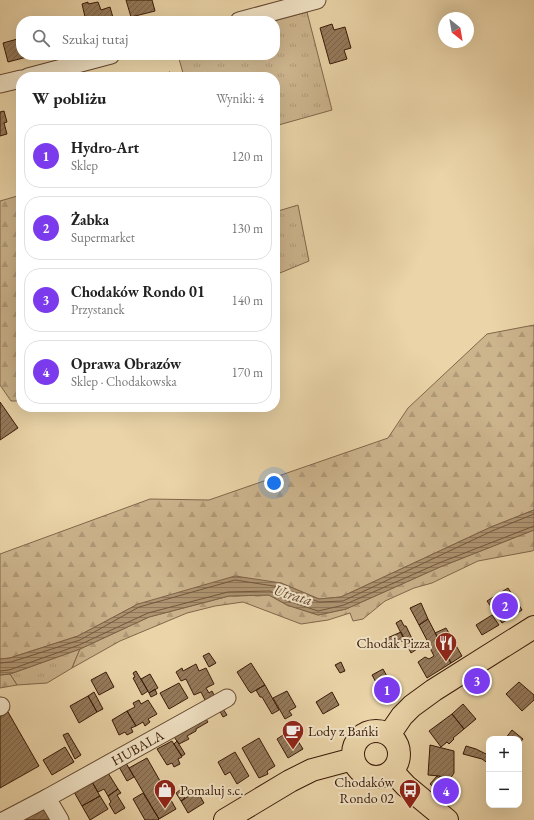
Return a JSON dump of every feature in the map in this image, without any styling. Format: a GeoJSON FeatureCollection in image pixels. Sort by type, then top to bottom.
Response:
{"type":"FeatureCollection","features":[{"type":"Feature","properties":{"kind":"main road"},"geometry":{"type":"LineString","coordinates":[[389,735],[402,716],[412,706],[440,686],[534,627]]}},
{"type":"Feature","properties":{"kind":"main road"},"geometry":{"type":"LineString","coordinates":[[373,731],[379,731],[389,735],[396,742],[399,752],[398,762],[392,771],[382,777],[369,776],[359,770],[353,759],[355,743],[363,735],[373,731]]}},
{"type":"Feature","properties":{"kind":"main road"},"geometry":{"type":"LineString","coordinates":[[225,820],[290,781],[312,770],[353,759]]}},
{"type":"Feature","properties":{"kind":"main road"},"geometry":{"type":"LineString","coordinates":[[392,771],[406,786],[447,820]]}},
{"type":"Feature","properties":{"kind":"street"},"geometry":{"type":"LineString","coordinates":[[258,16],[318,0]]}},
{"type":"Feature","properties":{"kind":"street"},"geometry":{"type":"LineString","coordinates":[[47,72],[92,60]]}},
{"type":"Feature","properties":{"kind":"street"},"geometry":{"type":"LineString","coordinates":[[0,84],[16,80]]}},
{"type":"Feature","properties":{"kind":"street","name":"HUBALA"},"geometry":{"type":"LineString","coordinates":[[5,820],[227,698]]}},
{"type":"Feature","properties":{"kind":"street"},"geometry":{"type":"LineString","coordinates":[[47,798],[60,820]]}},
{"type":"Feature","properties":{"kind":"green space"},"geometry":{"type":"Polygon","coordinates":[[[307,12],[332,110],[280,125],[280,72],[183,72],[179,60],[280,60],[280,19],[307,12]]]}},
{"type":"Feature","properties":{"kind":"green space"},"geometry":{"type":"Polygon","coordinates":[[[16,196],[16,401],[11,401],[0,385],[0,201],[16,196]]]}},
{"type":"Feature","properties":{"kind":"green space"},"geometry":{"type":"Polygon","coordinates":[[[298,205],[309,261],[280,273],[280,210],[298,205]]]}},
{"type":"Feature","properties":{"kind":"green space"},"geometry":{"type":"Polygon","coordinates":[[[534,325],[534,510],[491,527],[341,597],[319,599],[281,583],[138,604],[78,636],[10,658],[0,659],[0,554],[150,499],[209,500],[388,438],[408,408],[487,334],[534,325]]]}},
{"type":"Feature","properties":{"kind":"green space"},"geometry":{"type":"Polygon","coordinates":[[[534,530],[534,550],[478,561],[432,583],[414,588],[385,601],[363,619],[353,621],[350,613],[328,620],[301,624],[243,602],[215,606],[187,613],[120,641],[72,668],[80,649],[149,617],[229,596],[269,595],[287,605],[318,615],[346,609],[440,567],[534,530]]]}},
{"type":"Feature","properties":{"kind":"green space"},"geometry":{"type":"Polygon","coordinates":[[[80,649],[72,668],[47,683],[17,685],[10,674],[80,649]]]}},
{"type":"Feature","properties":{"kind":"green space"},"geometry":{"type":"Polygon","coordinates":[[[10,674],[17,685],[0,688],[0,675],[10,674]]]}},
{"type":"Feature","properties":{"kind":"water","name":"Utrata"},"geometry":{"type":"Polygon","coordinates":[[[534,510],[534,530],[440,567],[346,609],[318,615],[287,605],[269,595],[229,596],[149,617],[80,649],[10,674],[0,675],[0,659],[10,658],[78,636],[138,604],[235,576],[281,583],[319,599],[341,597],[491,527],[534,510]]]}},
{"type":"Feature","properties":{"kind":"building"},"geometry":{"type":"Polygon","coordinates":[[[126,0],[152,0],[155,11],[131,16],[126,0]]]}},
{"type":"Feature","properties":{"kind":"building"},"geometry":{"type":"Polygon","coordinates":[[[88,2],[88,4],[98,2],[101,10],[110,7],[113,16],[85,16],[82,4],[88,2]]]}},
{"type":"Feature","properties":{"kind":"building"},"geometry":{"type":"Polygon","coordinates":[[[332,24],[334,30],[345,27],[351,48],[344,50],[347,59],[330,64],[320,28],[332,24]]]}},
{"type":"Feature","properties":{"kind":"building"},"geometry":{"type":"Polygon","coordinates":[[[16,39],[16,60],[8,62],[3,43],[16,39]]]}},
{"type":"Feature","properties":{"kind":"building"},"geometry":{"type":"Polygon","coordinates":[[[4,111],[7,122],[4,123],[7,134],[0,136],[0,112],[4,111]]]}},
{"type":"Feature","properties":{"kind":"building"},"geometry":{"type":"Polygon","coordinates":[[[0,402],[18,428],[0,440],[0,402]]]}},
{"type":"Feature","properties":{"kind":"building"},"geometry":{"type":"Polygon","coordinates":[[[508,588],[522,610],[502,623],[487,601],[508,588]]]}},
{"type":"Feature","properties":{"kind":"building"},"geometry":{"type":"Polygon","coordinates":[[[421,603],[428,619],[419,625],[410,608],[421,603]]]}},
{"type":"Feature","properties":{"kind":"building"},"geometry":{"type":"Polygon","coordinates":[[[492,615],[499,625],[482,635],[476,625],[492,615]]]}},
{"type":"Feature","properties":{"kind":"building"},"geometry":{"type":"Polygon","coordinates":[[[428,619],[451,663],[427,678],[418,662],[425,657],[429,659],[434,656],[419,625],[428,619]]]}},
{"type":"Feature","properties":{"kind":"building"},"geometry":{"type":"Polygon","coordinates":[[[401,620],[404,626],[406,626],[417,649],[411,653],[396,623],[401,620]]]}},
{"type":"Feature","properties":{"kind":"building"},"geometry":{"type":"Polygon","coordinates":[[[446,628],[462,656],[451,663],[435,633],[446,628]]]}},
{"type":"Feature","properties":{"kind":"building"},"geometry":{"type":"Polygon","coordinates":[[[401,632],[405,640],[389,647],[385,639],[401,632]]]}},
{"type":"Feature","properties":{"kind":"building"},"geometry":{"type":"Polygon","coordinates":[[[209,653],[216,663],[209,667],[203,656],[209,653]]]}},
{"type":"Feature","properties":{"kind":"building"},"geometry":{"type":"Polygon","coordinates":[[[341,662],[345,671],[340,673],[335,665],[341,662]]]}},
{"type":"Feature","properties":{"kind":"building"},"geometry":{"type":"Polygon","coordinates":[[[251,663],[265,685],[251,693],[237,672],[251,663]]]}},
{"type":"Feature","properties":{"kind":"building"},"geometry":{"type":"Polygon","coordinates":[[[196,664],[199,671],[206,668],[214,684],[206,688],[209,693],[212,691],[215,697],[206,702],[201,692],[194,695],[186,679],[181,681],[176,672],[182,668],[183,671],[196,664]]]}},
{"type":"Feature","properties":{"kind":"building"},"geometry":{"type":"Polygon","coordinates":[[[383,669],[395,691],[384,697],[372,675],[383,669]]]}},
{"type":"Feature","properties":{"kind":"building"},"geometry":{"type":"Polygon","coordinates":[[[136,671],[148,691],[142,695],[133,678],[135,677],[133,673],[136,671]]]}},
{"type":"Feature","properties":{"kind":"building"},"geometry":{"type":"Polygon","coordinates":[[[106,672],[114,687],[99,695],[91,680],[106,672]]]}},
{"type":"Feature","properties":{"kind":"building"},"geometry":{"type":"Polygon","coordinates":[[[150,674],[158,688],[149,693],[141,679],[150,674]]]}},
{"type":"Feature","properties":{"kind":"building"},"geometry":{"type":"Polygon","coordinates":[[[519,682],[534,695],[534,700],[522,711],[506,694],[519,682]]]}},
{"type":"Feature","properties":{"kind":"building"},"geometry":{"type":"Polygon","coordinates":[[[179,683],[188,698],[169,709],[160,693],[179,683]]]}},
{"type":"Feature","properties":{"kind":"building"},"geometry":{"type":"Polygon","coordinates":[[[265,685],[279,710],[272,714],[256,690],[265,685]]]}},
{"type":"Feature","properties":{"kind":"building"},"geometry":{"type":"Polygon","coordinates":[[[155,689],[157,694],[151,697],[149,693],[155,689]]]}},
{"type":"Feature","properties":{"kind":"building"},"geometry":{"type":"Polygon","coordinates":[[[287,691],[296,707],[289,711],[292,715],[285,719],[273,698],[287,691]]]}},
{"type":"Feature","properties":{"kind":"building"},"geometry":{"type":"Polygon","coordinates":[[[94,692],[103,709],[97,712],[88,696],[94,692]]]}},
{"type":"Feature","properties":{"kind":"building"},"geometry":{"type":"Polygon","coordinates":[[[332,692],[339,705],[323,714],[316,702],[332,692]]]}},
{"type":"Feature","properties":{"kind":"building"},"geometry":{"type":"Polygon","coordinates":[[[88,696],[97,712],[79,723],[70,706],[88,696]]]}},
{"type":"Feature","properties":{"kind":"building"},"geometry":{"type":"Polygon","coordinates":[[[139,700],[141,704],[148,700],[157,714],[148,719],[150,722],[145,726],[143,722],[136,726],[127,711],[135,707],[133,703],[139,700]]]}},
{"type":"Feature","properties":{"kind":"building"},"geometry":{"type":"Polygon","coordinates":[[[463,704],[476,719],[464,729],[452,714],[463,704]]]}},
{"type":"Feature","properties":{"kind":"building"},"geometry":{"type":"Polygon","coordinates":[[[221,706],[227,715],[223,717],[218,708],[221,706]]]}},
{"type":"Feature","properties":{"kind":"building"},"geometry":{"type":"Polygon","coordinates":[[[127,711],[136,726],[131,728],[133,732],[127,735],[125,732],[119,735],[112,720],[127,711]]]}},
{"type":"Feature","properties":{"kind":"building"},"geometry":{"type":"Polygon","coordinates":[[[8,712],[39,766],[0,788],[0,717],[8,712]]]}},
{"type":"Feature","properties":{"kind":"building"},"geometry":{"type":"Polygon","coordinates":[[[452,714],[464,729],[453,738],[454,739],[449,744],[447,742],[441,747],[429,731],[452,714]]]}},
{"type":"Feature","properties":{"kind":"building"},"geometry":{"type":"Polygon","coordinates":[[[204,716],[208,722],[187,736],[189,739],[179,744],[172,734],[204,716]]]}},
{"type":"Feature","properties":{"kind":"building"},"geometry":{"type":"Polygon","coordinates":[[[291,730],[303,749],[288,758],[277,739],[291,730]]]}},
{"type":"Feature","properties":{"kind":"building"},"geometry":{"type":"Polygon","coordinates":[[[512,730],[519,736],[507,736],[512,730]]]}},
{"type":"Feature","properties":{"kind":"building"},"geometry":{"type":"Polygon","coordinates":[[[68,733],[81,755],[75,759],[63,735],[68,733]]]}},
{"type":"Feature","properties":{"kind":"building"},"geometry":{"type":"Polygon","coordinates":[[[259,738],[275,766],[267,771],[268,774],[259,778],[242,748],[259,738]]]}},
{"type":"Feature","properties":{"kind":"building"},"geometry":{"type":"Polygon","coordinates":[[[172,741],[182,757],[178,759],[180,764],[174,767],[172,763],[167,765],[157,749],[172,741]]]}},
{"type":"Feature","properties":{"kind":"building"},"geometry":{"type":"Polygon","coordinates":[[[177,741],[185,754],[182,756],[174,744],[177,741]]]}},
{"type":"Feature","properties":{"kind":"building"},"geometry":{"type":"Polygon","coordinates":[[[430,745],[454,751],[454,773],[448,782],[440,776],[428,775],[430,745]]]}},
{"type":"Feature","properties":{"kind":"building"},"geometry":{"type":"Polygon","coordinates":[[[466,746],[476,749],[486,754],[486,762],[482,759],[463,754],[466,746]]]}},
{"type":"Feature","properties":{"kind":"building"},"geometry":{"type":"Polygon","coordinates":[[[65,747],[74,762],[52,775],[43,760],[65,747]]]}},
{"type":"Feature","properties":{"kind":"building"},"geometry":{"type":"Polygon","coordinates":[[[235,752],[249,776],[237,784],[230,772],[225,775],[218,762],[235,752]]]}},
{"type":"Feature","properties":{"kind":"building"},"geometry":{"type":"Polygon","coordinates":[[[147,758],[176,809],[159,819],[129,768],[147,758]]]}},
{"type":"Feature","properties":{"kind":"building"},"geometry":{"type":"Polygon","coordinates":[[[126,763],[134,777],[127,781],[119,767],[126,763]]]}},
{"type":"Feature","properties":{"kind":"building"},"geometry":{"type":"Polygon","coordinates":[[[108,773],[118,789],[108,796],[104,789],[98,792],[92,782],[108,773]]]}},
{"type":"Feature","properties":{"kind":"building"},"geometry":{"type":"Polygon","coordinates":[[[437,776],[460,794],[453,803],[430,784],[437,776]]]}},
{"type":"Feature","properties":{"kind":"building"},"geometry":{"type":"Polygon","coordinates":[[[440,776],[452,785],[450,787],[439,777],[440,776]]]}},
{"type":"Feature","properties":{"kind":"building"},"geometry":{"type":"Polygon","coordinates":[[[92,782],[100,796],[82,806],[74,792],[92,782]]]}},
{"type":"Feature","properties":{"kind":"building"},"geometry":{"type":"Polygon","coordinates":[[[118,789],[121,793],[117,795],[125,808],[115,814],[109,804],[111,802],[108,796],[118,789]]]}},
{"type":"Feature","properties":{"kind":"building"},"geometry":{"type":"Polygon","coordinates":[[[180,790],[185,798],[181,801],[176,793],[180,790]]]}},
{"type":"Feature","properties":{"kind":"building"},"geometry":{"type":"Polygon","coordinates":[[[197,791],[204,803],[188,813],[181,801],[197,791]]]}},
{"type":"Feature","properties":{"kind":"building"},"geometry":{"type":"Polygon","coordinates":[[[143,793],[159,819],[158,820],[145,820],[133,799],[143,793]]]}},
{"type":"Feature","properties":{"kind":"building"},"geometry":{"type":"Polygon","coordinates":[[[100,796],[108,809],[90,820],[82,806],[100,796]]]}},
{"type":"Feature","properties":{"kind":"building"},"geometry":{"type":"Polygon","coordinates":[[[43,806],[51,820],[23,820],[22,818],[43,806]]]}},
{"type":"Feature","properties":{"kind":"place","name":"Żabka"},"geometry":{"type":"Point","coordinates":[505,606]}},
{"type":"Feature","properties":{"kind":"place","name":"Chodak Pizza"},"geometry":{"type":"Point","coordinates":[446,662]}},
{"type":"Feature","properties":{"kind":"place","name":"Chodaków Rondo 01"},"geometry":{"type":"Point","coordinates":[477,681]}},
{"type":"Feature","properties":{"kind":"place","name":"Hydro-Art"},"geometry":{"type":"Point","coordinates":[387,690]}},
{"type":"Feature","properties":{"kind":"place","name":"Lody z Bańki"},"geometry":{"type":"Point","coordinates":[293,750]}},
{"type":"Feature","properties":{"kind":"place","name":"Oprawa Obrazów"},"geometry":{"type":"Point","coordinates":[446,791]}},
{"type":"Feature","properties":{"kind":"place","name":"Pomaluj s.c."},"geometry":{"type":"Point","coordinates":[165,810]}},
{"type":"Feature","properties":{"kind":"place","name":"Chodaków Rondo 02"},"geometry":{"type":"Point","coordinates":[410,810]}}]}
